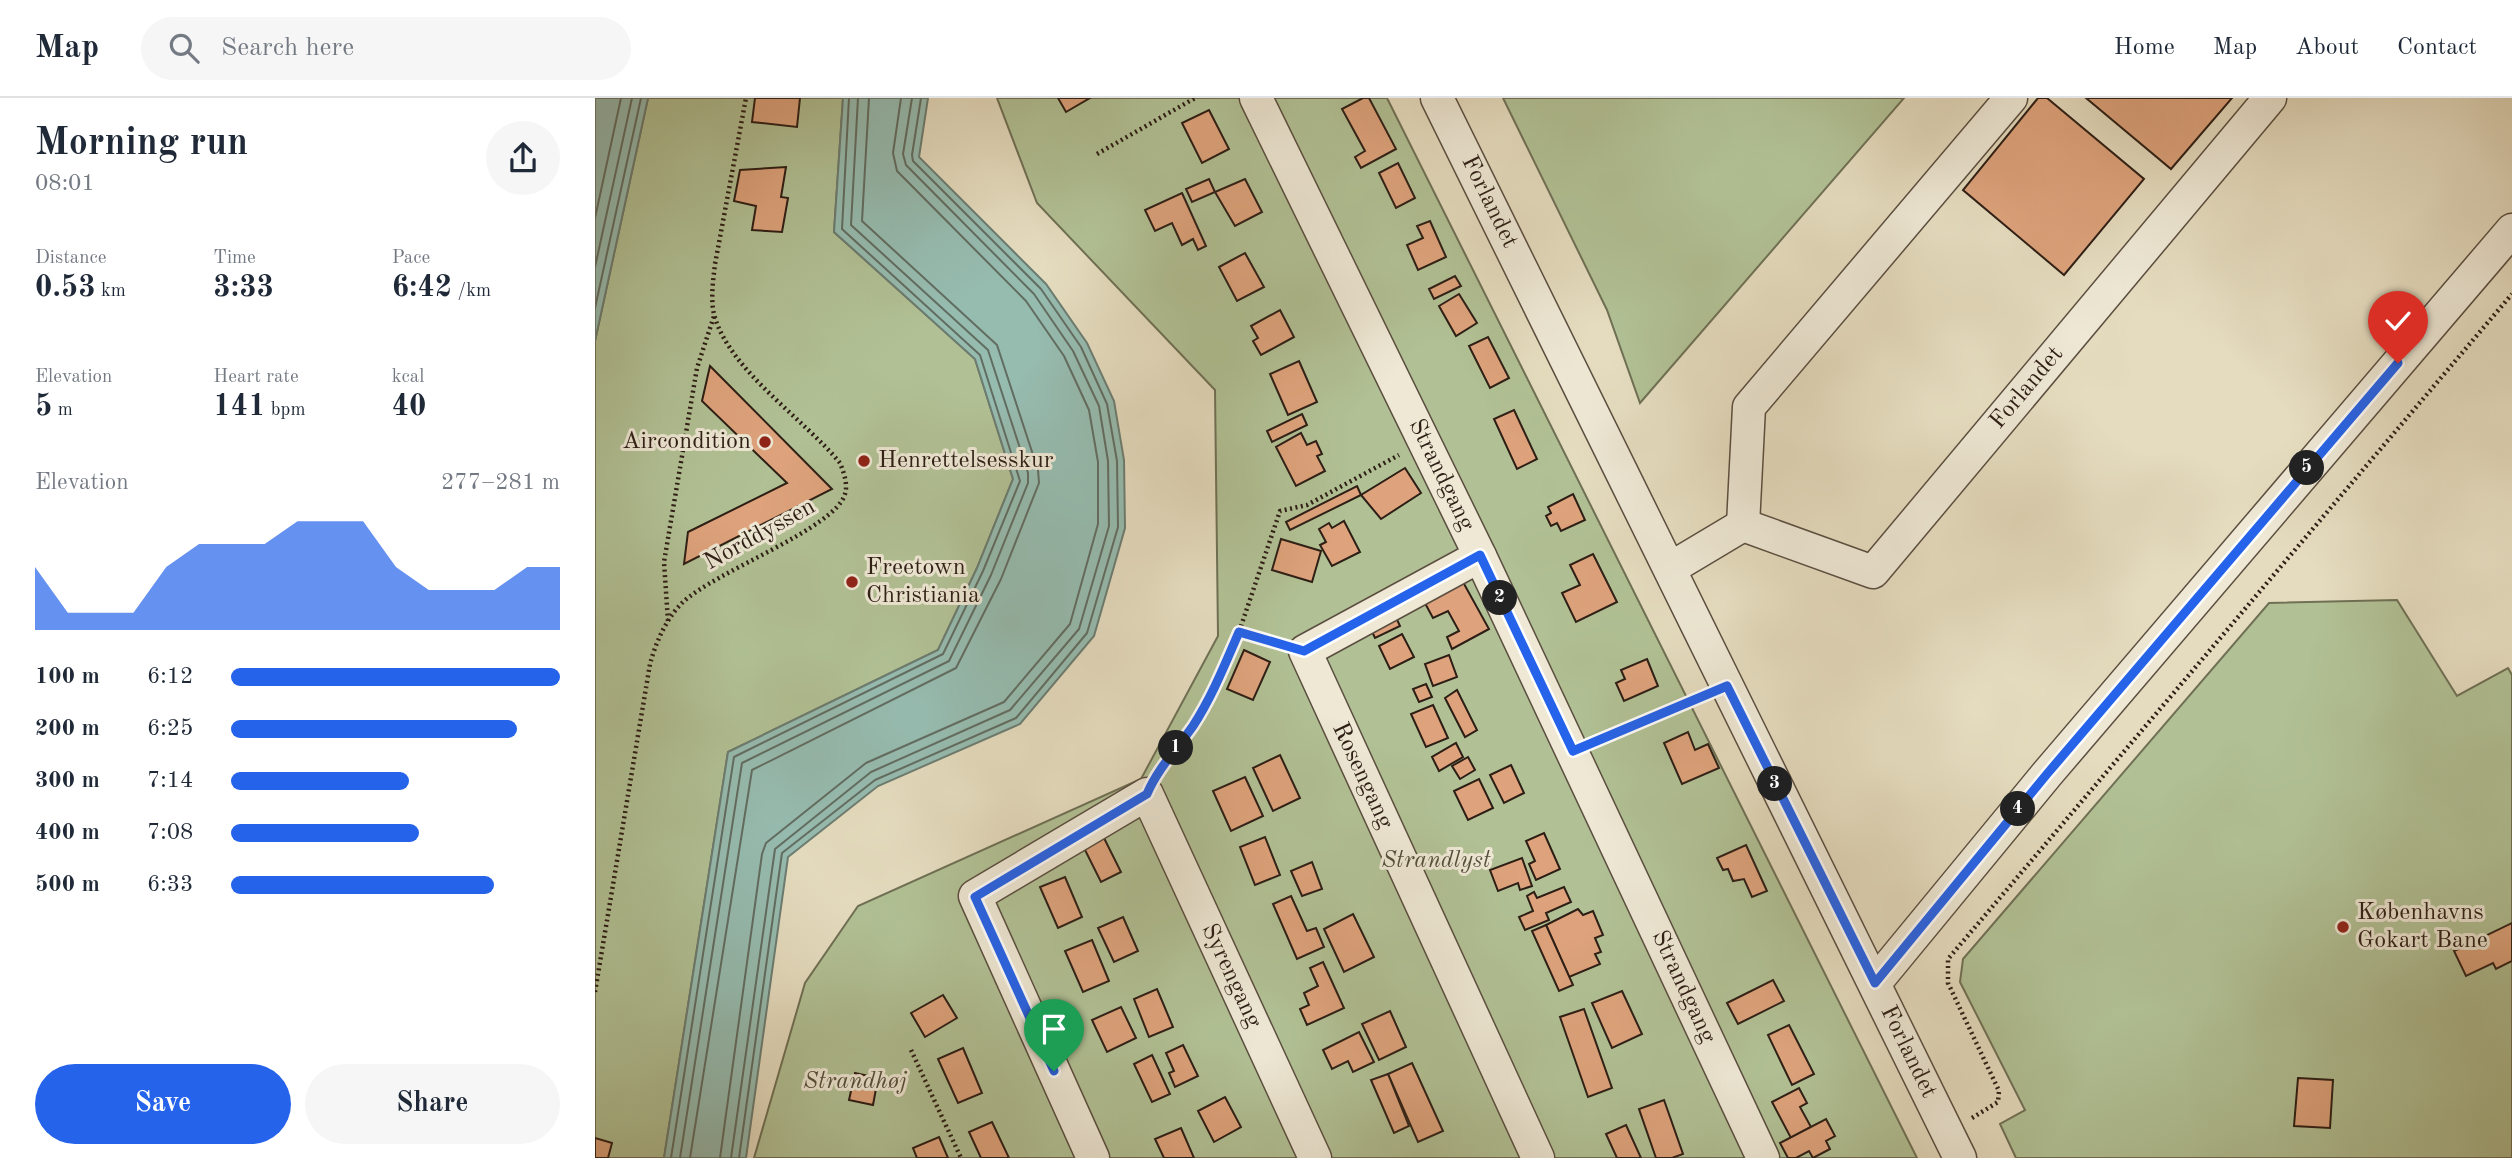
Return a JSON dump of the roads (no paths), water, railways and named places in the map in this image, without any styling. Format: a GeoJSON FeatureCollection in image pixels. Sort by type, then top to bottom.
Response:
{"type":"FeatureCollection","features":[{"type":"Feature","properties":{"kind":"street","name":"Strandgang"},"geometry":{"type":"LineString","coordinates":[[1256,98],[1480,555],[1763,1158]]}},
{"type":"Feature","properties":{"kind":"street","name":"Forlandet"},"geometry":{"type":"LineString","coordinates":[[1437,98],[1671,568],[1953,1145]]}},
{"type":"Feature","properties":{"kind":"street"},"geometry":{"type":"LineString","coordinates":[[1671,568],[1743,525],[1749,407],[2011,98]]}},
{"type":"Feature","properties":{"kind":"street","name":"Forlandet"},"geometry":{"type":"LineString","coordinates":[[1743,525],[1873,572],[2270,98]]}},
{"type":"Feature","properties":{"kind":"street"},"geometry":{"type":"LineString","coordinates":[[1875,983],[2047,774],[2507,249]]}},
{"type":"Feature","properties":{"kind":"street","name":"Rosengang"},"geometry":{"type":"LineString","coordinates":[[1480,555],[1304,651],[1538,1158]]}},
{"type":"Feature","properties":{"kind":"street","name":"Syrengang"},"geometry":{"type":"LineString","coordinates":[[1093,1158],[975,897],[1147,794],[1315,1158]]}},
{"type":"Feature","properties":{"kind":"water"},"geometry":{"type":"Polygon","coordinates":[[[595,98],[648,98],[595,341],[595,98]]]}},
{"type":"Feature","properties":{"kind":"water"},"geometry":{"type":"Polygon","coordinates":[[[843,98],[928,98],[919,157],[1046,284],[1087,343],[1114,401],[1124,460],[1125,528],[1094,636],[1020,724],[878,786],[788,857],[746,1158],[664,1158],[728,752],[938,650],[977,568],[1013,479],[975,359],[834,232],[843,98]]]}},
{"type":"Feature","properties":{"kind":"place","name":"Aircondition"},"geometry":{"type":"Point","coordinates":[765,442]}},
{"type":"Feature","properties":{"kind":"place","name":"Henrettelsesskur"},"geometry":{"type":"Point","coordinates":[864,461]}},
{"type":"Feature","properties":{"kind":"place","name":"Freetown Christiania"},"geometry":{"type":"Point","coordinates":[852,582]}},
{"type":"Feature","properties":{"kind":"place","name":"Københavns Gokart Bane"},"geometry":{"type":"Point","coordinates":[2343,927]}},
{"type":"Feature","properties":{"kind":"park label","name":"Strandlyst"},"geometry":{"type":"Point","coordinates":[1436,861]}},
{"type":"Feature","properties":{"kind":"park label","name":"Strandhøj"},"geometry":{"type":"Point","coordinates":[855,1082]}}]}
